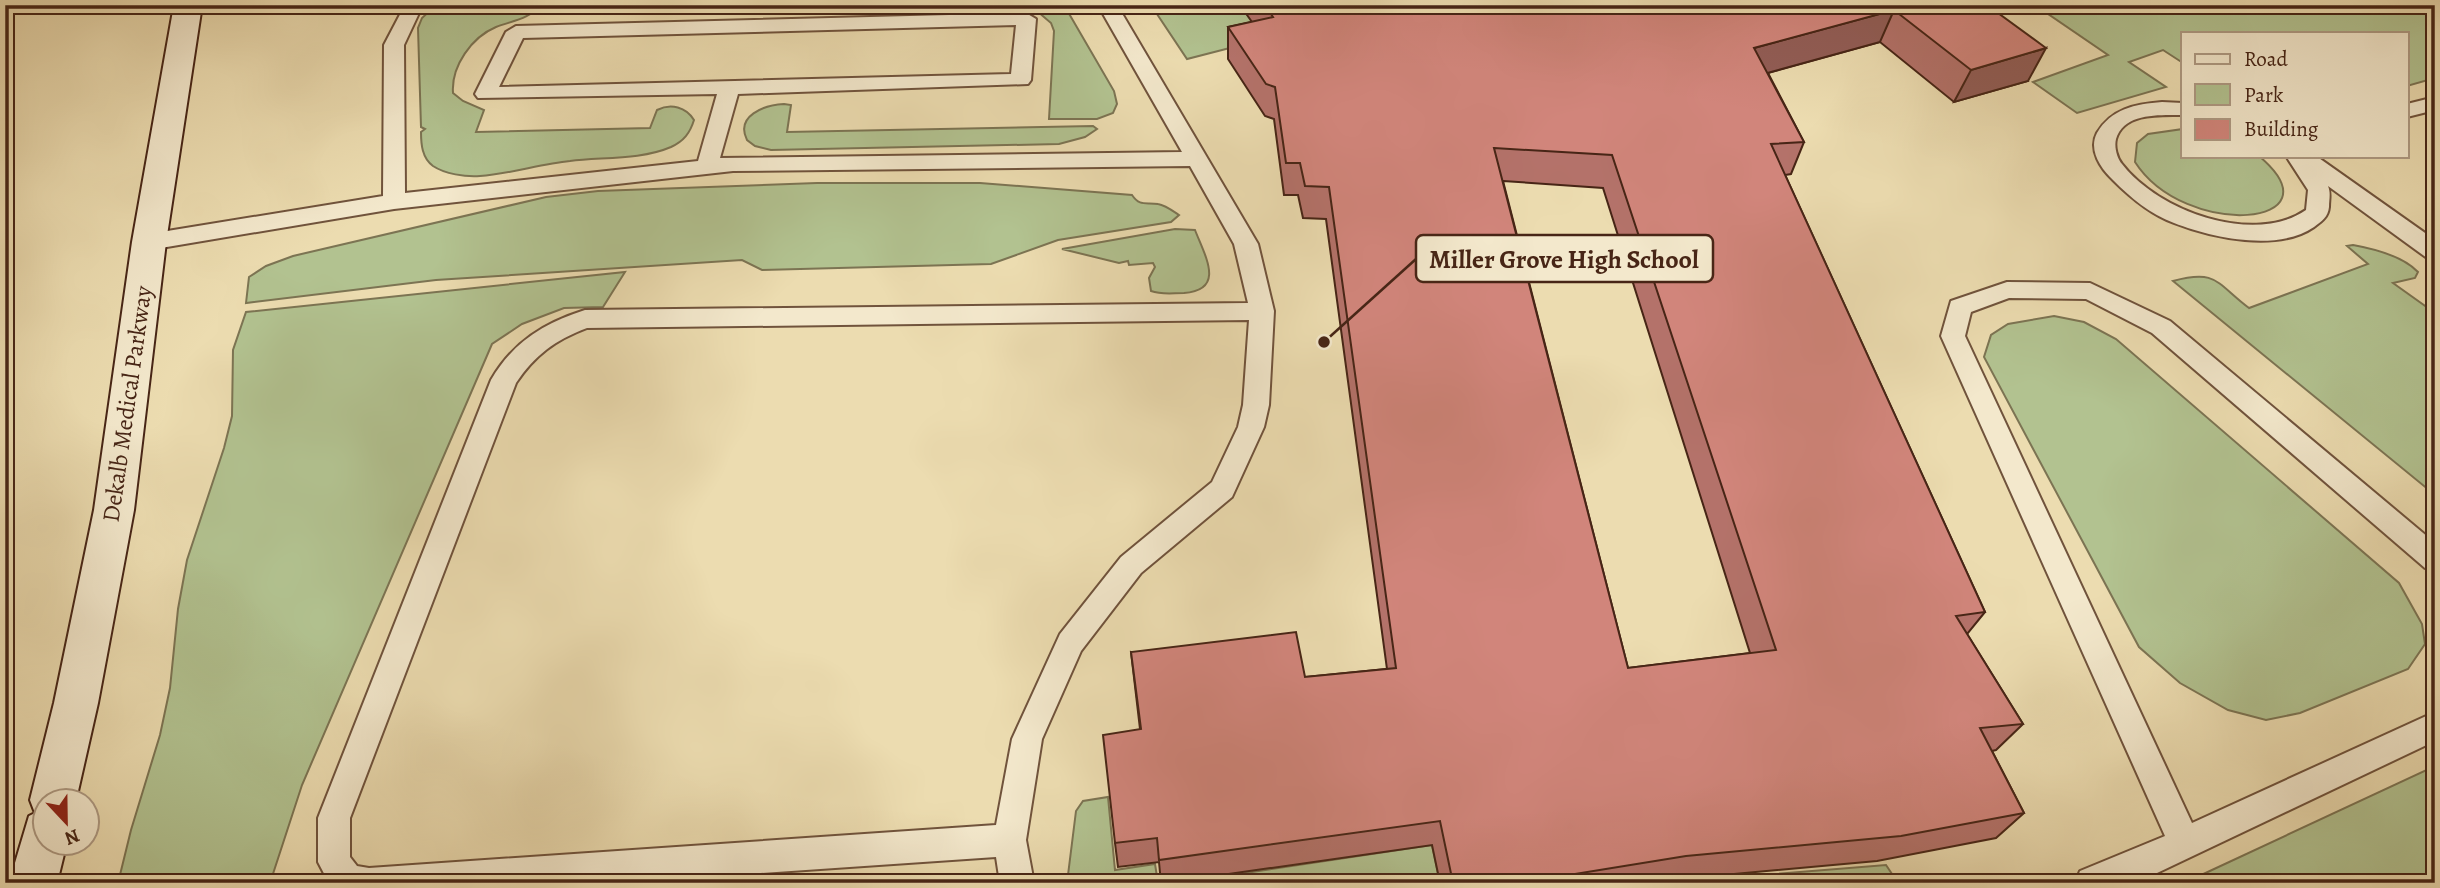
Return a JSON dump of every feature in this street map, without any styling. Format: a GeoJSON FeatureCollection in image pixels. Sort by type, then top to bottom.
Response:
{"type":"FeatureCollection","features":[{"type":"Feature","properties":{"kind":"main road","name":"Dekalb Medical Parkway"},"geometry":{"type":"LineString","coordinates":[[56,786],[76,704],[114,510],[149,242],[188,5]]}},
{"type":"Feature","properties":{"kind":"main road"},"geometry":{"type":"LineString","coordinates":[[33,883],[40,856]]}},
{"type":"Feature","properties":{"kind":"lane"},"geometry":{"type":"LineString","coordinates":[[394,202],[394,45],[411,10],[418,5]]}},
{"type":"Feature","properties":{"kind":"lane"},"geometry":{"type":"LineString","coordinates":[[1017,883],[1010,840],[1027,739],[1070,643],[1131,565],[1222,489],[1251,427],[1256,405],[1262,311],[1246,244],[1107,5]]}},
{"type":"Feature","properties":{"kind":"lane"},"geometry":{"type":"LineString","coordinates":[[1026,19],[1021,80],[729,88],[485,94],[516,32],[1026,19]]}},
{"type":"Feature","properties":{"kind":"lane"},"geometry":{"type":"LineString","coordinates":[[707,167],[729,88]]}},
{"type":"Feature","properties":{"kind":"lane"},"geometry":{"type":"LineString","coordinates":[[2408,111],[2435,103]]}},
{"type":"Feature","properties":{"kind":"lane"},"geometry":{"type":"LineString","coordinates":[[2181,109],[2156,108],[2130,114],[2112,125],[2104,141],[2107,160],[2122,181],[2147,201],[2179,218],[2219,230],[2259,235],[2282,233],[2301,227],[2314,218],[2320,205],[2321,191],[2314,175],[2301,158]]}},
{"type":"Feature","properties":{"kind":"lane"},"geometry":{"type":"LineString","coordinates":[[2303,158],[2435,251]]}},
{"type":"Feature","properties":{"kind":"lane"},"geometry":{"type":"LineString","coordinates":[[149,242],[394,202],[733,164],[1197,159]]}},
{"type":"Feature","properties":{"kind":"lane"},"geometry":{"type":"LineString","coordinates":[[2185,843],[1953,336],[1959,307],[2007,290],[2090,291],[2161,327],[2435,560]]}},
{"type":"Feature","properties":{"kind":"lane"},"geometry":{"type":"LineString","coordinates":[[365,883],[348,882],[334,862],[334,818],[504,380],[523,352],[547,333],[585,319],[1262,311]]}},
{"type":"Feature","properties":{"kind":"lane"},"geometry":{"type":"LineString","coordinates":[[2092,883],[2119,874],[2435,726]]}},
{"type":"Feature","properties":{"kind":"lane"},"geometry":{"type":"LineString","coordinates":[[373,883],[1010,840]]}},
{"type":"Feature","properties":{"kind":"green space"},"geometry":{"type":"Polygon","coordinates":[[[436,5],[539,5],[526,17],[487,32],[471,45],[459,63],[453,93],[463,101],[484,110],[476,132],[650,128],[657,110],[673,107],[682,109],[691,116],[694,120],[691,129],[676,145],[647,154],[559,162],[480,176],[455,174],[438,169],[426,159],[422,146],[421,132],[425,129],[421,127],[418,28],[422,18],[436,5]]]}},
{"type":"Feature","properties":{"kind":"green space"},"geometry":{"type":"Polygon","coordinates":[[[1030,5],[1064,5],[1114,91],[1117,104],[1113,113],[1097,119],[1049,119],[1054,31],[1051,23],[1030,5]]]}},
{"type":"Feature","properties":{"kind":"green space"},"geometry":{"type":"Polygon","coordinates":[[[1151,5],[1240,5],[1265,39],[1187,59],[1151,5]]]}},
{"type":"Feature","properties":{"kind":"green space"},"geometry":{"type":"Polygon","coordinates":[[[2035,5],[2435,5],[2435,78],[2408,86],[2408,32],[2181,32],[2181,62],[2163,50],[2129,62],[2166,87],[2077,113],[2033,82],[2108,55],[2035,5]]]}},
{"type":"Feature","properties":{"kind":"green space"},"geometry":{"type":"Polygon","coordinates":[[[784,104],[791,105],[787,132],[1093,126],[1097,129],[1085,137],[1059,144],[771,150],[755,146],[747,140],[744,132],[748,118],[760,110],[784,104]]]}},
{"type":"Feature","properties":{"kind":"green space"},"geometry":{"type":"Polygon","coordinates":[[[2181,129],[2181,158],[2261,158],[2280,180],[2282,198],[2270,210],[2247,215],[2218,213],[2187,204],[2158,187],[2135,162],[2137,143],[2148,134],[2181,129]]]}},
{"type":"Feature","properties":{"kind":"green space"},"geometry":{"type":"Polygon","coordinates":[[[817,183],[980,183],[1132,195],[1141,203],[1161,205],[1179,215],[1171,222],[1058,240],[991,264],[762,270],[742,260],[436,280],[246,303],[249,277],[266,266],[293,256],[546,197],[598,191],[817,183]]]}},
{"type":"Feature","properties":{"kind":"green space"},"geometry":{"type":"Polygon","coordinates":[[[1175,229],[1195,230],[1207,261],[1209,279],[1205,286],[1197,290],[1167,294],[1151,291],[1149,278],[1155,267],[1153,263],[1129,265],[1128,261],[1119,263],[1062,249],[1175,229]]]}},
{"type":"Feature","properties":{"kind":"green space"},"geometry":{"type":"Polygon","coordinates":[[[2353,245],[2388,254],[2412,266],[2418,272],[2415,278],[2393,283],[2435,313],[2435,495],[2173,281],[2208,278],[2222,285],[2249,308],[2368,264],[2347,246],[2353,245]]]}},
{"type":"Feature","properties":{"kind":"green space"},"geometry":{"type":"Polygon","coordinates":[[[625,272],[603,307],[564,308],[522,324],[492,344],[302,785],[270,883],[118,883],[160,735],[170,688],[178,609],[187,560],[232,416],[233,350],[246,312],[625,272]]]}},
{"type":"Feature","properties":{"kind":"green space"},"geometry":{"type":"Polygon","coordinates":[[[2054,316],[2084,322],[2116,339],[2399,583],[2422,624],[2425,644],[2408,669],[2300,713],[2266,720],[2228,710],[2180,683],[2139,647],[1984,357],[1991,335],[2008,324],[2054,316]]]}},
{"type":"Feature","properties":{"kind":"green space"},"geometry":{"type":"Polygon","coordinates":[[[2435,766],[2435,883],[2184,883],[2435,766]]]}},
{"type":"Feature","properties":{"kind":"green space"},"geometry":{"type":"Polygon","coordinates":[[[1108,797],[1115,870],[1155,864],[1158,883],[1067,883],[1076,811],[1083,801],[1108,797]]]}},
{"type":"Feature","properties":{"kind":"green space"},"geometry":{"type":"Polygon","coordinates":[[[1432,845],[1440,883],[1179,883],[1432,845]]]}},
{"type":"Feature","properties":{"kind":"green space"},"geometry":{"type":"Polygon","coordinates":[[[1886,865],[1898,883],[1666,883],[1886,865]]]}},
{"type":"Feature","properties":{"kind":"building"},"geometry":{"type":"Polygon","coordinates":[[[1265,5],[1987,5],[2046,48],[1971,70],[1894,10],[1754,48],[1804,142],[1771,144],[1985,612],[1956,616],[2023,724],[1980,728],[2024,813],[1901,836],[1686,856],[1519,883],[1453,883],[1440,821],[1159,860],[1157,838],[1115,843],[1103,735],[1141,729],[1131,652],[1296,632],[1305,677],[1396,668],[1329,187],[1305,186],[1300,163],[1286,163],[1275,87],[1266,84],[1228,27],[1273,17],[1265,5]],[[1494,148],[1628,668],[1776,650],[1612,155],[1494,148]]]}},
{"type":"Feature","properties":{"kind":"place","name":"Miller Grove High School"},"geometry":{"type":"Point","coordinates":[1324,342]}}]}
